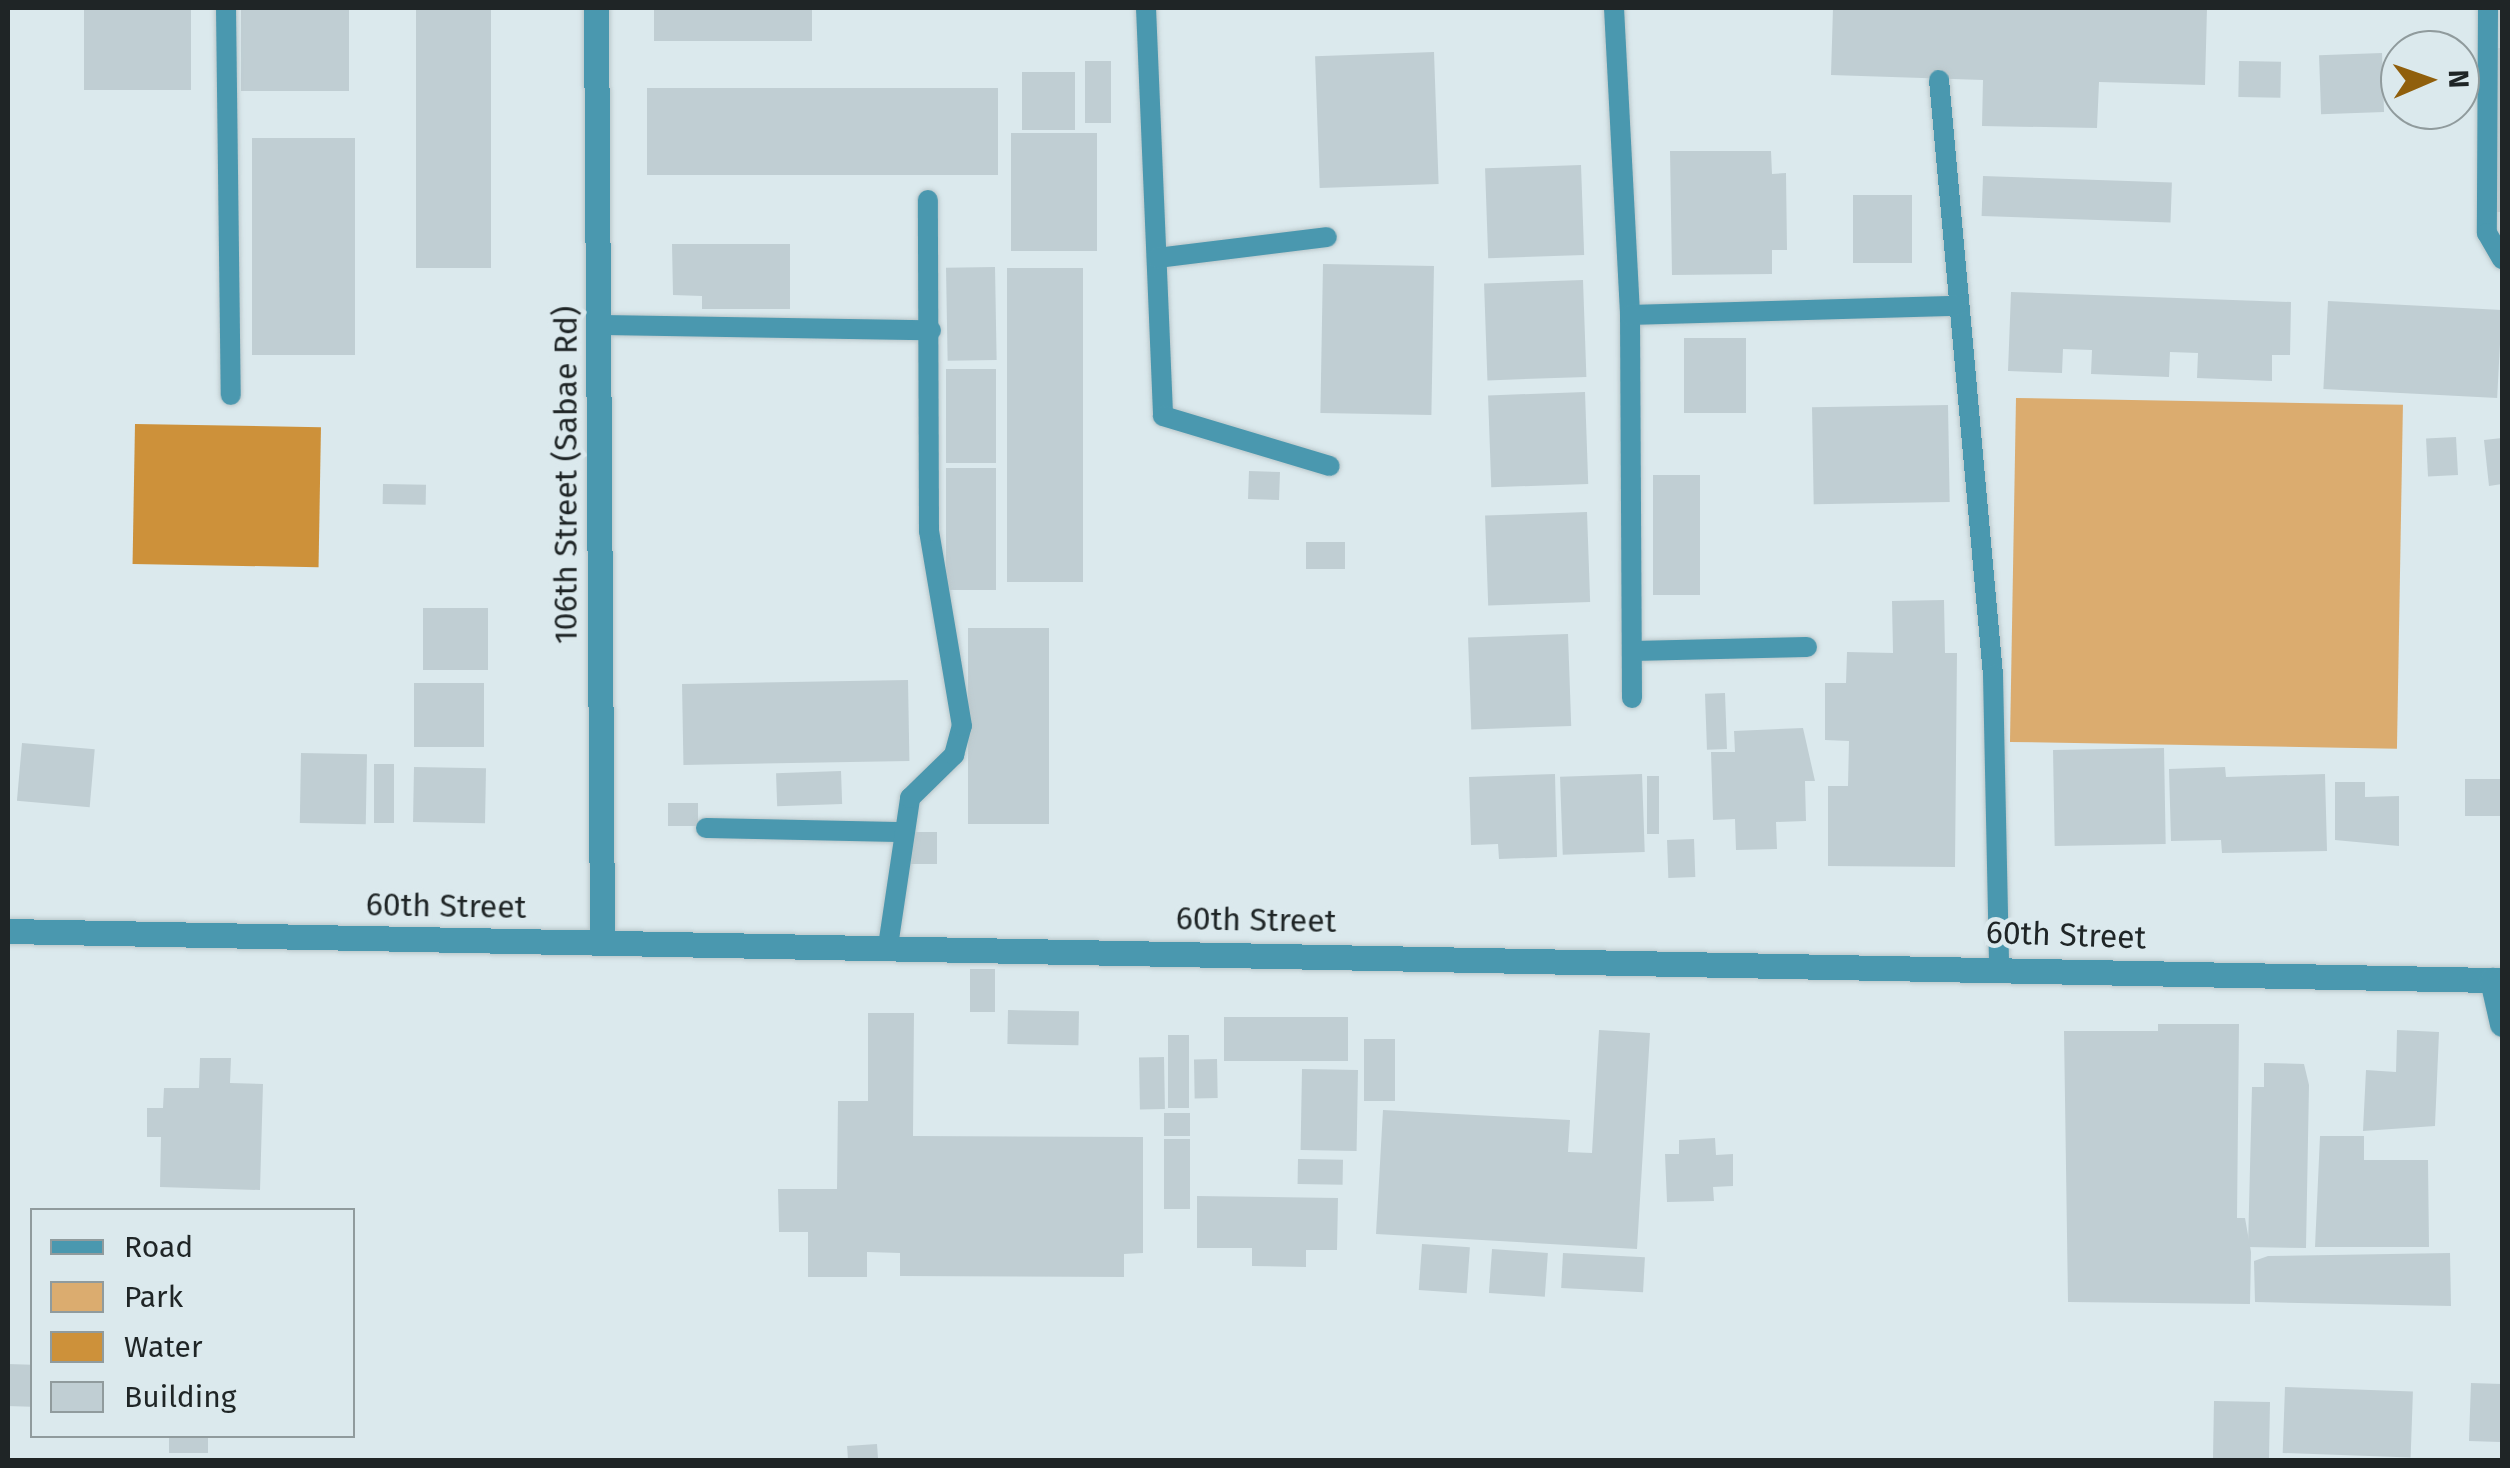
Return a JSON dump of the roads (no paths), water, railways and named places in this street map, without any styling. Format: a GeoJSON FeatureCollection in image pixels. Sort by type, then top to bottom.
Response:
{"type":"FeatureCollection","features":[{"type":"Feature","properties":{"kind":"street","name":"106th Street (Sabae Rd)"},"geometry":{"type":"LineString","coordinates":[[596,8],[602,941]]}},
{"type":"Feature","properties":{"kind":"street","name":"60th Street"},"geometry":{"type":"LineString","coordinates":[[8,931],[1999,966],[2497,980]]}},
{"type":"Feature","properties":{"kind":"street"},"geometry":{"type":"LineString","coordinates":[[2497,980],[2502,1024]]}},
{"type":"Feature","properties":{"kind":"lane"},"geometry":{"type":"LineString","coordinates":[[226,8],[231,395]]}},
{"type":"Feature","properties":{"kind":"lane"},"geometry":{"type":"LineString","coordinates":[[1146,8],[1162,416],[1330,466]]}},
{"type":"Feature","properties":{"kind":"lane"},"geometry":{"type":"LineString","coordinates":[[1614,8],[1630,316],[1632,698]]}},
{"type":"Feature","properties":{"kind":"lane"},"geometry":{"type":"LineString","coordinates":[[2488,8],[2487,233],[2502,259]]}},
{"type":"Feature","properties":{"kind":"lane"},"geometry":{"type":"LineString","coordinates":[[1938,80],[1993,675],[1999,966]]}},
{"type":"Feature","properties":{"kind":"lane"},"geometry":{"type":"LineString","coordinates":[[888,946],[900,832],[910,798],[954,755],[962,726],[929,531],[932,330],[928,200]]}},
{"type":"Feature","properties":{"kind":"lane"},"geometry":{"type":"LineString","coordinates":[[1157,258],[1327,237]]}},
{"type":"Feature","properties":{"kind":"lane"},"geometry":{"type":"LineString","coordinates":[[1630,316],[1956,306]]}},
{"type":"Feature","properties":{"kind":"lane"},"geometry":{"type":"LineString","coordinates":[[598,326],[932,330]]}},
{"type":"Feature","properties":{"kind":"lane"},"geometry":{"type":"LineString","coordinates":[[1632,651],[1807,647]]}},
{"type":"Feature","properties":{"kind":"lane"},"geometry":{"type":"LineString","coordinates":[[706,828],[900,832]]}},
{"type":"Feature","properties":{"kind":"water"},"geometry":{"type":"Polygon","coordinates":[[[135,424],[321,427],[319,567],[133,564],[135,424]]]}}]}
